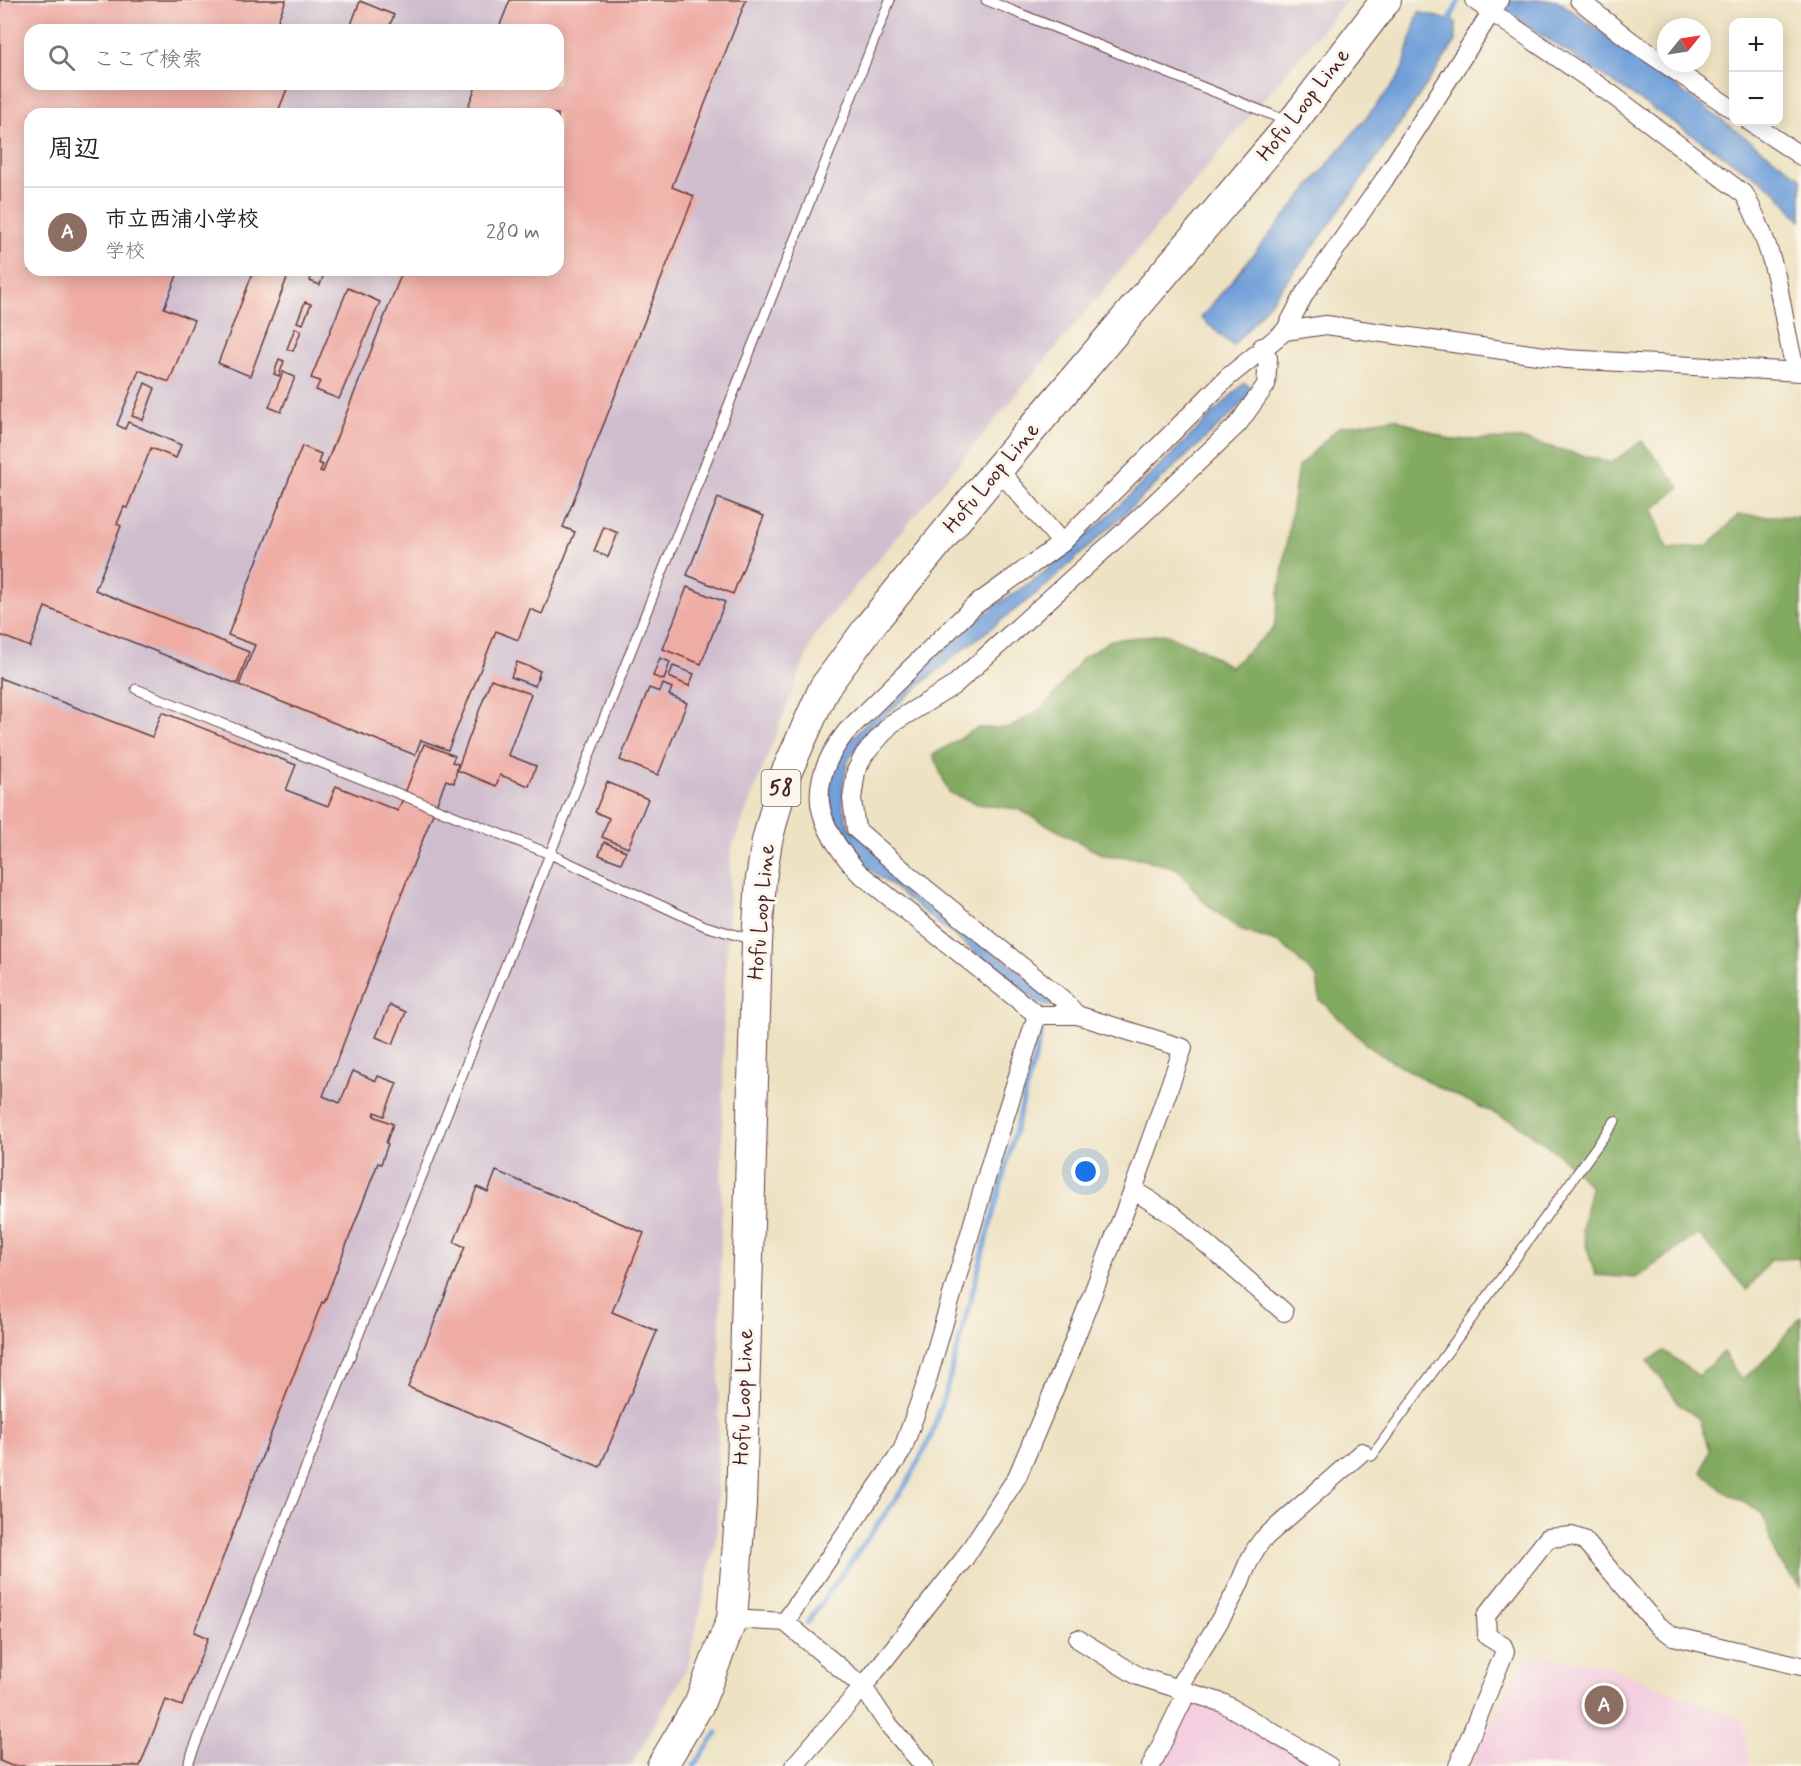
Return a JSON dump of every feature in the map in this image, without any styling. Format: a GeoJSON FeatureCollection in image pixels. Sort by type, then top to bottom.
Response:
{"type":"FeatureCollection","features":[{"type":"Feature","properties":{"kind":"main road","name":"Hofu Loop Line"},"geometry":{"type":"LineString","coordinates":[[662,1766],[699,1704],[732,1619],[741,1504],[757,941],[764,860],[783,780],[824,688],[872,623],[998,469],[1292,123],[1386,0]]}},
{"type":"Feature","properties":{"kind":"street"},"geometry":{"type":"LineString","coordinates":[[794,1766],[863,1687],[964,1559],[1017,1477],[1067,1359],[1133,1190],[1183,1048],[1077,1015],[1037,1015],[858,872],[838,849],[821,812],[821,778],[830,753],[846,732],[974,606],[1062,543],[1262,347],[1285,331],[1326,325],[1566,359],[1799,371],[1787,341],[1775,274],[1756,217],[1745,195],[1494,6],[1474,0]]}},
{"type":"Feature","properties":{"kind":"street"},"geometry":{"type":"LineString","coordinates":[[1579,0],[1631,41],[1729,107]]}},
{"type":"Feature","properties":{"kind":"street"},"geometry":{"type":"LineString","coordinates":[[1285,331],[1305,293],[1384,180],[1494,6]]}},
{"type":"Feature","properties":{"kind":"street"},"geometry":{"type":"LineString","coordinates":[[1756,126],[1801,156]]}},
{"type":"Feature","properties":{"kind":"street"},"geometry":{"type":"LineString","coordinates":[[1077,1015],[1062,998],[909,876],[856,829],[852,799],[856,771],[864,755],[891,724],[953,686],[1137,520],[1238,424],[1266,385],[1268,358],[1262,347]]}},
{"type":"Feature","properties":{"kind":"street"},"geometry":{"type":"LineString","coordinates":[[998,469],[1062,543]]}},
{"type":"Feature","properties":{"kind":"street"},"geometry":{"type":"LineString","coordinates":[[785,1622],[902,1451],[926,1384],[992,1158],[1037,1015]]}},
{"type":"Feature","properties":{"kind":"street"},"geometry":{"type":"LineString","coordinates":[[1133,1190],[1173,1215],[1284,1312]]}},
{"type":"Feature","properties":{"kind":"street"},"geometry":{"type":"LineString","coordinates":[[1151,1766],[1182,1690],[1232,1599],[1252,1553],[1262,1540],[1367,1454]]}},
{"type":"Feature","properties":{"kind":"street"},"geometry":{"type":"LineString","coordinates":[[1458,1766],[1505,1651],[1503,1646],[1487,1636],[1486,1616],[1548,1538],[1572,1536],[1584,1540],[1658,1626],[1673,1636],[1801,1666]]}},
{"type":"Feature","properties":{"kind":"street"},"geometry":{"type":"LineString","coordinates":[[732,1619],[785,1622],[863,1687],[887,1723],[924,1766]]}},
{"type":"Feature","properties":{"kind":"street"},"geometry":{"type":"LineString","coordinates":[[1078,1639],[1138,1676],[1223,1703],[1329,1766]]}},
{"type":"Feature","properties":{"kind":"lane"},"geometry":{"type":"LineString","coordinates":[[187,1766],[890,0]]}},
{"type":"Feature","properties":{"kind":"lane"},"geometry":{"type":"LineString","coordinates":[[986,0],[1292,123]]}},
{"type":"Feature","properties":{"kind":"lane"},"geometry":{"type":"LineString","coordinates":[[136,688],[550,854],[705,926],[757,941]]}},
{"type":"Feature","properties":{"kind":"lane"},"geometry":{"type":"LineString","coordinates":[[1367,1454],[1615,1121]]}},
{"type":"Feature","properties":{"kind":"shaded area"},"geometry":{"type":"Polygon","coordinates":[[[0,0],[1347,0],[814,636],[731,850],[724,1005],[717,1535],[688,1666],[631,1766],[0,1766],[0,0]]]}},
{"type":"Feature","properties":{"kind":"shaded area"},"geometry":{"type":"Polygon","coordinates":[[[1538,1657],[1600,1663],[1741,1720],[1751,1766],[1471,1766],[1521,1662],[1538,1657]]]}},
{"type":"Feature","properties":{"kind":"shaded area"},"geometry":{"type":"Polygon","coordinates":[[[1192,1698],[1221,1707],[1321,1766],[1157,1766],[1192,1698]]]}},
{"type":"Feature","properties":{"kind":"green space"},"geometry":{"type":"Polygon","coordinates":[[[1395,418],[1451,440],[1521,439],[1611,463],[1642,441],[1680,488],[1653,509],[1667,549],[1708,546],[1738,515],[1801,517],[1801,1268],[1799,1258],[1770,1260],[1747,1290],[1698,1234],[1636,1278],[1595,1275],[1582,1229],[1591,1187],[1560,1155],[1517,1124],[1438,1087],[1371,1049],[1320,1000],[1317,978],[1282,944],[1240,930],[1204,902],[1178,869],[1139,858],[1103,855],[1018,809],[978,804],[949,793],[933,755],[977,728],[1010,728],[1045,706],[1083,658],[1111,640],[1164,634],[1202,649],[1230,667],[1274,628],[1298,467],[1339,427],[1395,418]]]}},
{"type":"Feature","properties":{"kind":"green space"},"geometry":{"type":"Polygon","coordinates":[[[1801,1317],[1801,1588],[1776,1557],[1762,1513],[1722,1490],[1702,1472],[1709,1450],[1699,1419],[1680,1405],[1648,1361],[1664,1351],[1699,1376],[1723,1352],[1741,1380],[1761,1364],[1801,1317]]]}},
{"type":"Feature","properties":{"kind":"water"},"geometry":{"type":"Polygon","coordinates":[[[1489,0],[1557,0],[1801,178],[1801,221],[1775,190],[1489,0]]]}},
{"type":"Feature","properties":{"kind":"water"},"geometry":{"type":"Polygon","coordinates":[[[1419,12],[1456,22],[1456,41],[1322,235],[1233,346],[1201,318],[1397,80],[1405,63],[1419,12]]]}},
{"type":"Feature","properties":{"kind":"water"},"geometry":{"type":"Polygon","coordinates":[[[1244,383],[1254,389],[1234,412],[1045,587],[953,657],[891,710],[860,742],[848,761],[843,784],[843,806],[849,827],[1052,1000],[1052,1006],[1040,1004],[865,865],[847,843],[834,819],[831,806],[831,778],[844,748],[855,735],[933,659],[990,610],[1046,571],[1072,549],[1244,383]]]}},
{"type":"Feature","properties":{"kind":"building"},"geometry":{"type":"Polygon","coordinates":[[[0,0],[286,0],[276,24],[24,24],[24,90],[287,90],[279,108],[24,108],[24,276],[177,276],[164,308],[194,320],[169,382],[139,370],[117,425],[125,429],[128,422],[181,445],[176,458],[151,448],[127,508],[124,507],[117,524],[121,526],[95,590],[249,652],[237,684],[45,607],[30,647],[0,635],[0,0]]]}},
{"type":"Feature","properties":{"kind":"building"},"geometry":{"type":"Polygon","coordinates":[[[510,0],[746,0],[672,187],[694,196],[563,527],[575,532],[542,614],[530,609],[518,640],[496,631],[448,750],[421,740],[415,755],[239,685],[255,645],[228,635],[302,446],[321,454],[318,463],[323,465],[320,471],[323,472],[401,276],[564,276],[564,108],[467,108],[475,90],[564,90],[564,24],[500,24],[510,0]]]}},
{"type":"Feature","properties":{"kind":"building"},"geometry":{"type":"Polygon","coordinates":[[[360,1],[394,15],[390,24],[351,24],[360,1]]]}},
{"type":"Feature","properties":{"kind":"building"},"geometry":{"type":"Polygon","coordinates":[[[252,276],[288,276],[250,376],[218,363],[252,276]]]}},
{"type":"Feature","properties":{"kind":"building"},"geometry":{"type":"Polygon","coordinates":[[[312,276],[323,276],[320,285],[310,281],[312,276]]]}},
{"type":"Feature","properties":{"kind":"building"},"geometry":{"type":"Polygon","coordinates":[[[348,288],[380,302],[339,399],[316,390],[320,381],[311,378],[348,288]]]}},
{"type":"Feature","properties":{"kind":"building"},"geometry":{"type":"Polygon","coordinates":[[[305,302],[311,304],[303,324],[297,322],[305,302]]]}},
{"type":"Feature","properties":{"kind":"building"},"geometry":{"type":"Polygon","coordinates":[[[295,328],[301,331],[293,351],[287,349],[295,328]]]}},
{"type":"Feature","properties":{"kind":"building"},"geometry":{"type":"Polygon","coordinates":[[[279,359],[284,361],[279,376],[274,374],[279,359]]]}},
{"type":"Feature","properties":{"kind":"building"},"geometry":{"type":"Polygon","coordinates":[[[283,372],[295,377],[281,412],[269,407],[283,372]]]}},
{"type":"Feature","properties":{"kind":"building"},"geometry":{"type":"Polygon","coordinates":[[[145,383],[155,388],[143,420],[132,416],[145,383]]]}},
{"type":"Feature","properties":{"kind":"building"},"geometry":{"type":"Polygon","coordinates":[[[718,498],[764,516],[733,594],[687,575],[718,498]]]}},
{"type":"Feature","properties":{"kind":"building"},"geometry":{"type":"Polygon","coordinates":[[[604,527],[618,533],[608,557],[594,551],[604,527]]]}},
{"type":"Feature","properties":{"kind":"building"},"geometry":{"type":"Polygon","coordinates":[[[687,587],[725,602],[701,664],[663,649],[687,587]]]}},
{"type":"Feature","properties":{"kind":"building"},"geometry":{"type":"Polygon","coordinates":[[[660,658],[670,662],[664,680],[653,676],[660,658]]]}},
{"type":"Feature","properties":{"kind":"building"},"geometry":{"type":"Polygon","coordinates":[[[517,662],[540,671],[535,686],[511,677],[517,662]]]}},
{"type":"Feature","properties":{"kind":"building"},"geometry":{"type":"Polygon","coordinates":[[[673,666],[694,674],[689,686],[669,677],[673,666]]]}},
{"type":"Feature","properties":{"kind":"building"},"geometry":{"type":"Polygon","coordinates":[[[0,678],[152,737],[162,712],[296,765],[286,790],[328,806],[336,786],[398,811],[424,744],[455,756],[452,762],[458,764],[454,783],[446,780],[323,1096],[340,1103],[353,1071],[376,1081],[378,1076],[397,1083],[384,1116],[375,1112],[374,1116],[393,1124],[386,1143],[388,1144],[381,1164],[378,1163],[324,1303],[322,1302],[194,1632],[208,1638],[182,1706],[166,1700],[140,1766],[12,1766],[0,1761],[0,678]]]}},
{"type":"Feature","properties":{"kind":"building"},"geometry":{"type":"Polygon","coordinates":[[[491,679],[531,694],[508,755],[536,766],[529,786],[500,775],[496,786],[457,770],[491,679]]]}},
{"type":"Feature","properties":{"kind":"building"},"geometry":{"type":"Polygon","coordinates":[[[663,684],[672,688],[669,695],[687,703],[658,775],[620,760],[649,688],[660,692],[663,684]]]}},
{"type":"Feature","properties":{"kind":"building"},"geometry":{"type":"Polygon","coordinates":[[[607,782],[648,799],[628,848],[602,837],[609,818],[595,812],[607,782]]]}},
{"type":"Feature","properties":{"kind":"building"},"geometry":{"type":"Polygon","coordinates":[[[604,842],[626,851],[621,863],[599,855],[604,842]]]}},
{"type":"Feature","properties":{"kind":"building"},"geometry":{"type":"Polygon","coordinates":[[[390,1005],[406,1012],[393,1044],[376,1037],[390,1005]]]}},
{"type":"Feature","properties":{"kind":"building"},"geometry":{"type":"Polygon","coordinates":[[[496,1171],[644,1233],[612,1312],[657,1331],[600,1467],[408,1387],[465,1247],[454,1242],[477,1187],[488,1192],[496,1171]]]}},
{"type":"Feature","properties":{"kind":"waterway"},"geometry":{"type":"LineString","coordinates":[[1447,26],[1459,0]]}},
{"type":"Feature","properties":{"kind":"waterway"},"geometry":{"type":"LineString","coordinates":[[807,1623],[908,1482],[932,1434],[949,1380],[1045,1019]]}},
{"type":"Feature","properties":{"kind":"waterway"},"geometry":{"type":"LineString","coordinates":[[694,1766],[717,1733]]}},
{"type":"Feature","properties":{"kind":"place","name":"市立西浦小学校"},"geometry":{"type":"Point","coordinates":[1604,1705]}}]}
